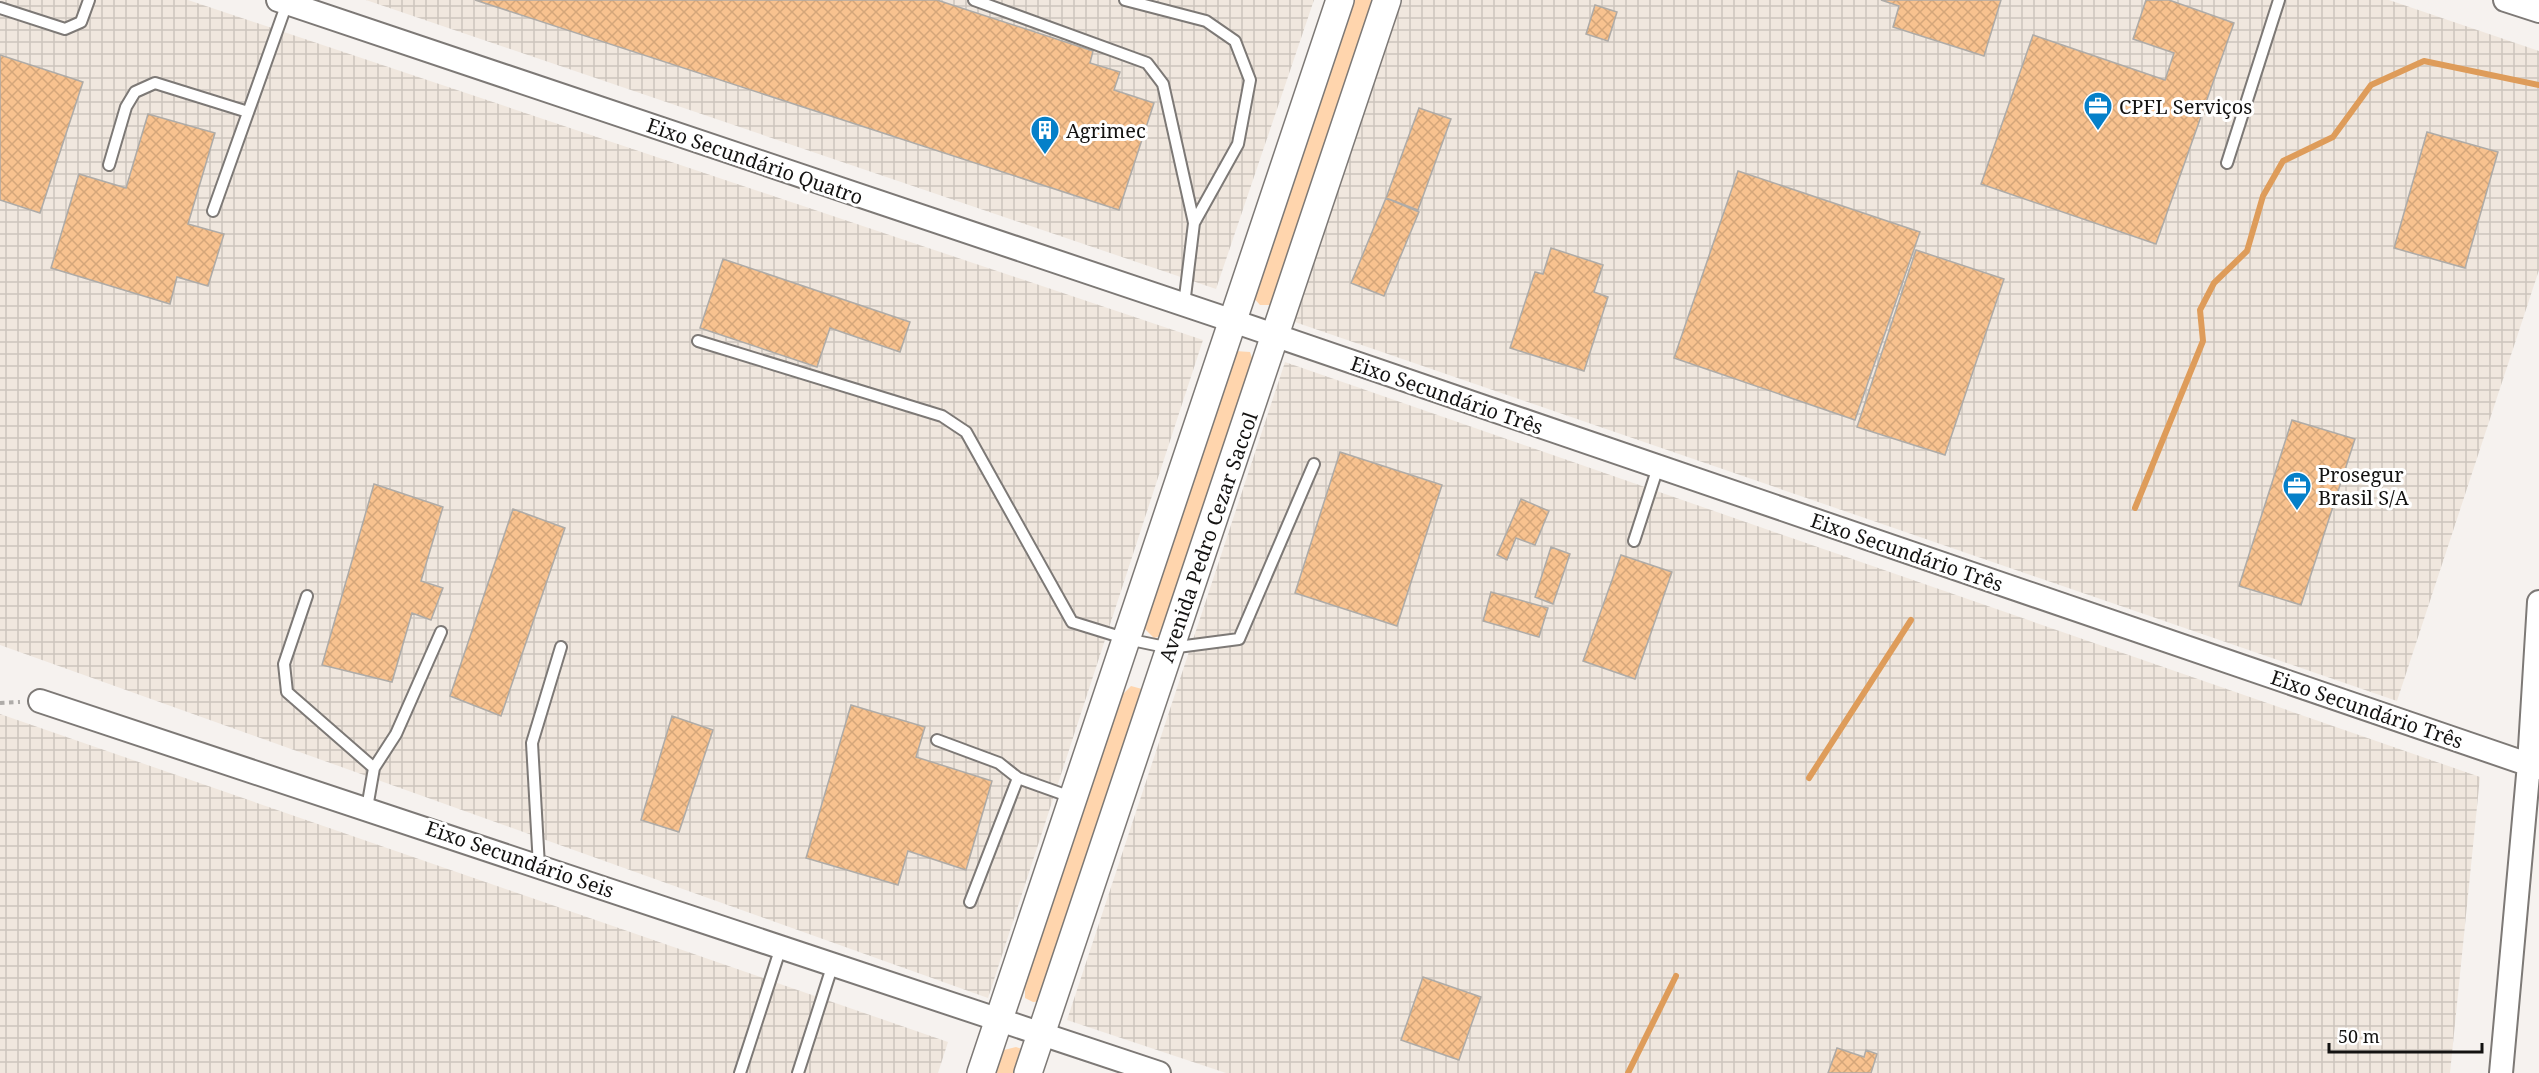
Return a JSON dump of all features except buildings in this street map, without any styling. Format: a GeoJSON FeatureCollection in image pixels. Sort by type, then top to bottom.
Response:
{"type":"FeatureCollection","features":[{"type":"Feature","properties":{"kind":"street"},"geometry":{"type":"LineString","coordinates":[[981,1073],[1340,0]]}},
{"type":"Feature","properties":{"kind":"street","name":"Avenida Pedro Cezar Saccol"},"geometry":{"type":"LineString","coordinates":[[1028,1073],[1387,0]]}},
{"type":"Feature","properties":{"kind":"street"},"geometry":{"type":"LineString","coordinates":[[2505,0],[2539,11]]}},
{"type":"Feature","properties":{"kind":"street","name":"Eixo Secundário Quatro"},"geometry":{"type":"LineString","coordinates":[[282,2],[1233,321]]}},
{"type":"Feature","properties":{"kind":"street","name":"Eixo Secundário Três"},"geometry":{"type":"LineString","coordinates":[[1233,321],[2534,766]]}},
{"type":"Feature","properties":{"kind":"street"},"geometry":{"type":"LineString","coordinates":[[2501,1073],[2534,766],[2539,602]]}},
{"type":"Feature","properties":{"kind":"street","name":"Eixo Secundário Seis"},"geometry":{"type":"LineString","coordinates":[[40,701],[1159,1073]]}},
{"type":"Feature","properties":{"kind":"lane"},"geometry":{"type":"LineString","coordinates":[[0,8],[65,29],[81,22],[88,0]]}},
{"type":"Feature","properties":{"kind":"lane"},"geometry":{"type":"LineString","coordinates":[[974,0],[1147,63],[1163,84],[1194,223],[1184,305]]}},
{"type":"Feature","properties":{"kind":"lane"},"geometry":{"type":"LineString","coordinates":[[1125,0],[1206,21],[1235,41],[1250,80],[1238,144],[1194,223]]}},
{"type":"Feature","properties":{"kind":"lane"},"geometry":{"type":"LineString","coordinates":[[2227,163],[2279,0]]}},
{"type":"Feature","properties":{"kind":"lane"},"geometry":{"type":"LineString","coordinates":[[213,211],[248,112],[282,2]]}},
{"type":"Feature","properties":{"kind":"lane"},"geometry":{"type":"LineString","coordinates":[[109,165],[126,107],[135,92],[155,82],[248,112]]}},
{"type":"Feature","properties":{"kind":"lane"},"geometry":{"type":"LineString","coordinates":[[698,341],[942,416],[966,432],[1072,622],[1126,639],[1170,648],[1239,639],[1314,464]]}},
{"type":"Feature","properties":{"kind":"lane"},"geometry":{"type":"LineString","coordinates":[[1634,541],[1658,467]]}},
{"type":"Feature","properties":{"kind":"lane"},"geometry":{"type":"LineString","coordinates":[[307,596],[284,664],[287,692],[374,768]]}},
{"type":"Feature","properties":{"kind":"lane"},"geometry":{"type":"LineString","coordinates":[[367,808],[374,768],[396,734],[441,632]]}},
{"type":"Feature","properties":{"kind":"lane"},"geometry":{"type":"LineString","coordinates":[[539,866],[532,743],[561,647]]}},
{"type":"Feature","properties":{"kind":"lane"},"geometry":{"type":"LineString","coordinates":[[937,740],[999,763],[1018,778],[1073,798]]}},
{"type":"Feature","properties":{"kind":"lane"},"geometry":{"type":"LineString","coordinates":[[970,902],[1018,778]]}},
{"type":"Feature","properties":{"kind":"lane"},"geometry":{"type":"LineString","coordinates":[[740,1073],[781,947]]}},
{"type":"Feature","properties":{"kind":"lane"},"geometry":{"type":"LineString","coordinates":[[798,1073],[832,964]]}},
{"type":"Feature","properties":{"kind":"shaded area"},"geometry":{"type":"Polygon","coordinates":[[[0,0],[188,0],[1203,340],[988,998],[0,645],[0,0]]]}},
{"type":"Feature","properties":{"kind":"shaded area"},"geometry":{"type":"Polygon","coordinates":[[[366,0],[1314,0],[1216,289],[366,0]]]}},
{"type":"Feature","properties":{"kind":"shaded area"},"geometry":{"type":"Polygon","coordinates":[[[1352,0],[1374,0],[1271,305],[1260,305],[1252,296],[1352,0]]]}},
{"type":"Feature","properties":{"kind":"shaded area"},"geometry":{"type":"Polygon","coordinates":[[[1400,0],[2389,0],[2539,51],[2539,270],[2397,701],[1289,320],[1400,0]]]}},
{"type":"Feature","properties":{"kind":"shaded area"},"geometry":{"type":"Polygon","coordinates":[[[1235,351],[1250,352],[1253,361],[1165,635],[1154,638],[1144,628],[1235,351]]]}},
{"type":"Feature","properties":{"kind":"shaded area"},"geometry":{"type":"Polygon","coordinates":[[[1285,362],[2480,777],[2450,1073],[1226,1073],[1067,1020],[1285,362]]]}},
{"type":"Feature","properties":{"kind":"shaded area"},"geometry":{"type":"Polygon","coordinates":[[[1131,686],[1142,689],[1047,1001],[1033,1002],[1025,998],[1025,985],[1121,696],[1131,686]]]}},
{"type":"Feature","properties":{"kind":"shaded area"},"geometry":{"type":"Polygon","coordinates":[[[0,714],[948,1042],[938,1073],[0,1073],[0,714]]]}},
{"type":"Feature","properties":{"kind":"shaded area"},"geometry":{"type":"Polygon","coordinates":[[[1016,1047],[1022,1049],[1020,1073],[996,1073],[1004,1050],[1016,1047]]]}},
{"type":"Feature","properties":{"kind":"waterway"},"geometry":{"type":"LineString","coordinates":[[2135,508],[2203,341],[2200,310],[2214,283],[2247,251],[2263,196],[2283,161],[2333,137],[2371,85],[2424,61],[2539,85]]}},
{"type":"Feature","properties":{"kind":"waterway"},"geometry":{"type":"LineString","coordinates":[[1809,778],[1911,620]]}},
{"type":"Feature","properties":{"kind":"waterway"},"geometry":{"type":"LineString","coordinates":[[1628,1073],[1676,976]]}},
{"type":"Feature","properties":{"kind":"place","name":"CPFL Serviços"},"geometry":{"type":"Point","coordinates":[2098,132]}},
{"type":"Feature","properties":{"kind":"place","name":"Agrimec"},"geometry":{"type":"Point","coordinates":[1045,156]}},
{"type":"Feature","properties":{"kind":"place","name":"Prosegur Brasil S/A"},"geometry":{"type":"Point","coordinates":[2297,512]}}]}
